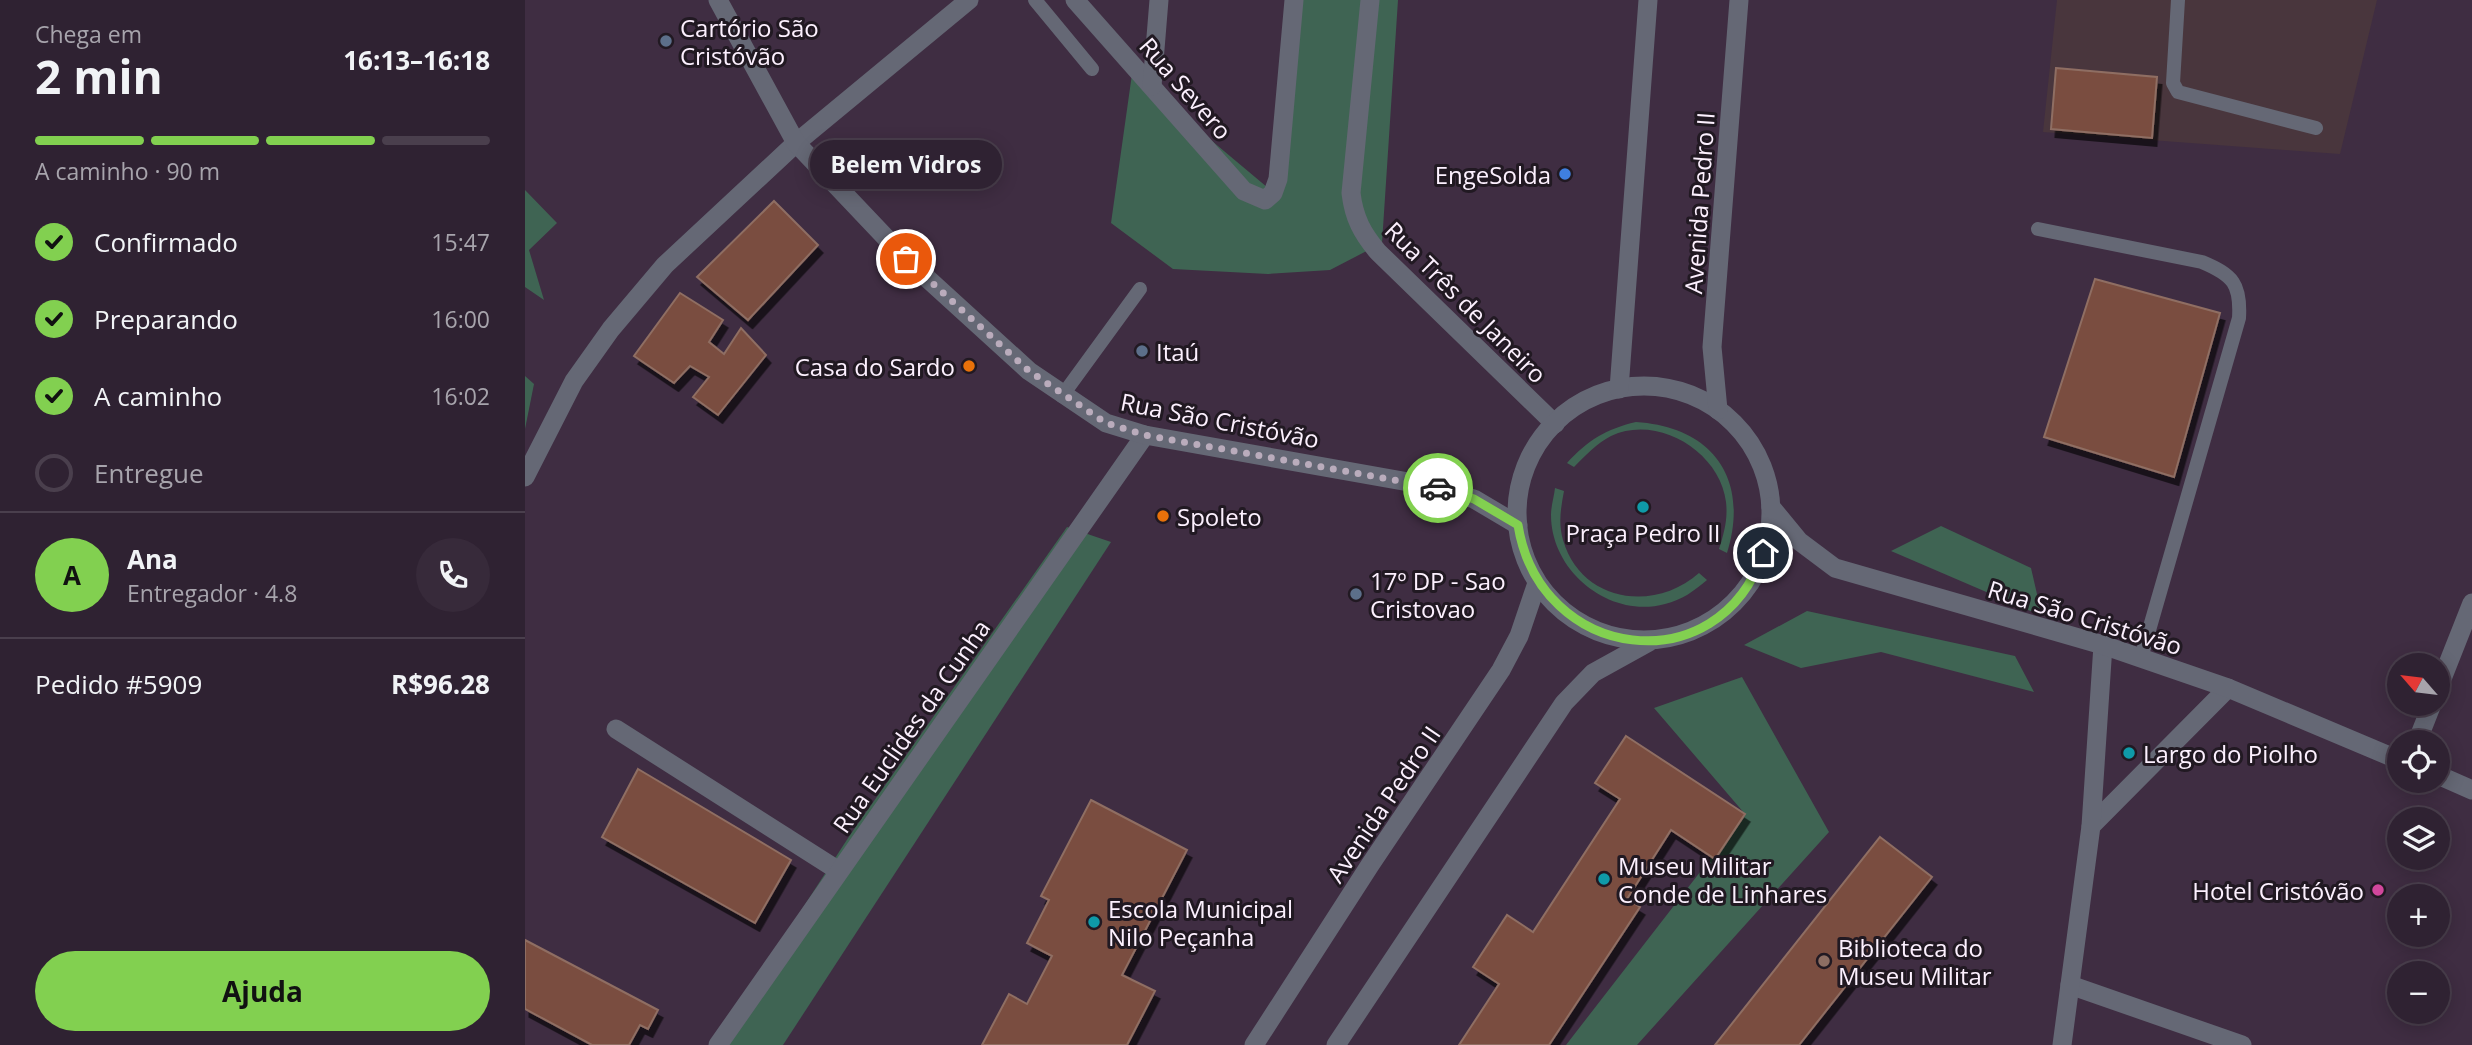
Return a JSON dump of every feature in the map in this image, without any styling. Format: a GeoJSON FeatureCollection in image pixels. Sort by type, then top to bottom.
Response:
{"type":"FeatureCollection","features":[{"type":"Feature","properties":{"kind":"street","name":"Rua São Cristóvão"},"geometry":{"type":"LineString","coordinates":[[718,0],[796,144],[906,259],[1029,371],[1062,396],[1106,423],[1145,435],[1431,486],[1474,499],[1518,525]]}},
{"type":"Feature","properties":{"kind":"street"},"geometry":{"type":"LineString","coordinates":[[525,477],[574,381],[611,329],[665,265],[796,144],[969,0]]}},
{"type":"Feature","properties":{"kind":"street","name":"Rua Severo"},"geometry":{"type":"LineString","coordinates":[[1075,0],[1244,191],[1265,200],[1273,193],[1278,179],[1294,0]]}},
{"type":"Feature","properties":{"kind":"street"},"geometry":{"type":"LineString","coordinates":[[1152,86],[1159,0]]}},
{"type":"Feature","properties":{"kind":"street","name":"Rua Três de Janeiro"},"geometry":{"type":"LineString","coordinates":[[1370,0],[1351,193],[1353,211],[1362,233],[1378,252],[1555,424]]}},
{"type":"Feature","properties":{"kind":"street"},"geometry":{"type":"LineString","coordinates":[[1619,389],[1648,0]]}},
{"type":"Feature","properties":{"kind":"street","name":"Avenida Pedro II"},"geometry":{"type":"LineString","coordinates":[[1718,410],[1712,347],[1739,0]]}},
{"type":"Feature","properties":{"kind":"street"},"geometry":{"type":"LineString","coordinates":[[1336,1045],[1564,703],[1582,683],[1606,664],[1652,640],[1698,628],[1723,613],[1744,592],[1758,568],[1768,538],[1771,507],[1767,480],[1751,445],[1718,410],[1700,399],[1666,388],[1619,389],[1578,405],[1555,424],[1532,456],[1524,473],[1519,494],[1518,525],[1525,557],[1537,583],[1556,606],[1581,624],[1619,638],[1652,640]]}},
{"type":"Feature","properties":{"kind":"street","name":"Rua Euclides da Cunha"},"geometry":{"type":"LineString","coordinates":[[718,1045],[1145,435]]}},
{"type":"Feature","properties":{"kind":"street","name":"Rua São Cristóvão"},"geometry":{"type":"LineString","coordinates":[[1771,507],[1799,541],[1835,568],[2103,645],[2228,688],[2387,755]]}},
{"type":"Feature","properties":{"kind":"street","name":"Avenida Pedro II"},"geometry":{"type":"LineString","coordinates":[[1254,1045],[1370,865],[1501,670],[1519,636],[1537,583]]}},
{"type":"Feature","properties":{"kind":"street"},"geometry":{"type":"LineString","coordinates":[[2450,659],[2472,603]]}},
{"type":"Feature","properties":{"kind":"street"},"geometry":{"type":"LineString","coordinates":[[2062,1045],[2091,826],[2103,645]]}},
{"type":"Feature","properties":{"kind":"street"},"geometry":{"type":"LineString","coordinates":[[2091,826],[2228,688]]}},
{"type":"Feature","properties":{"kind":"street"},"geometry":{"type":"LineString","coordinates":[[616,729],[839,871]]}},
{"type":"Feature","properties":{"kind":"street"},"geometry":{"type":"LineString","coordinates":[[2450,780],[2472,790]]}},
{"type":"Feature","properties":{"kind":"street"},"geometry":{"type":"LineString","coordinates":[[2070,985],[2242,1045]]}},
{"type":"Feature","properties":{"kind":"lane"},"geometry":{"type":"LineString","coordinates":[[1035,0],[1092,69]]}},
{"type":"Feature","properties":{"kind":"lane"},"geometry":{"type":"LineString","coordinates":[[2178,0],[2173,60],[2173,83],[2178,92],[2316,128]]}},
{"type":"Feature","properties":{"kind":"lane"},"geometry":{"type":"LineString","coordinates":[[2038,229],[2202,262],[2225,272],[2241,296],[2239,318],[2141,658]]}},
{"type":"Feature","properties":{"kind":"lane"},"geometry":{"type":"LineString","coordinates":[[1062,396],[1140,289]]}},
{"type":"Feature","properties":{"kind":"shaded area"},"geometry":{"type":"Polygon","coordinates":[[[2057,0],[2377,0],[2340,154],[2043,132],[2057,0]]]}},
{"type":"Feature","properties":{"kind":"green space"},"geometry":{"type":"Polygon","coordinates":[[[1293,0],[1398,0],[1382,243],[1330,270],[1268,274],[1173,269],[1111,223],[1132,74],[1273,192],[1293,0]]]}},
{"type":"Feature","properties":{"kind":"green space"},"geometry":{"type":"Polygon","coordinates":[[[525,190],[557,223],[529,250],[544,300],[525,287],[525,190]]]}},
{"type":"Feature","properties":{"kind":"green space"},"geometry":{"type":"Polygon","coordinates":[[[525,376],[534,384],[525,429],[525,376]]]}},
{"type":"Feature","properties":{"kind":"green space"},"geometry":{"type":"Polygon","coordinates":[[[1636,422],[1663,426],[1686,434],[1705,446],[1719,462],[1729,480],[1733,502],[1733,526],[1727,553],[1719,549],[1726,514],[1721,484],[1699,453],[1684,442],[1648,430],[1629,430],[1606,439],[1574,467],[1567,463],[1598,436],[1636,422]]]}},
{"type":"Feature","properties":{"kind":"green space"},"geometry":{"type":"Polygon","coordinates":[[[1555,488],[1564,491],[1561,527],[1572,561],[1586,577],[1602,588],[1621,595],[1641,596],[1681,586],[1699,573],[1707,580],[1687,595],[1665,604],[1644,607],[1605,597],[1587,586],[1561,555],[1554,536],[1551,515],[1555,488]]]}},
{"type":"Feature","properties":{"kind":"green space"},"geometry":{"type":"Polygon","coordinates":[[[1941,526],[2031,568],[2042,616],[1891,551],[1941,526]]]}},
{"type":"Feature","properties":{"kind":"green space"},"geometry":{"type":"Polygon","coordinates":[[[1067,527],[1111,542],[783,1045],[714,1045],[850,835],[1067,527]]]}},
{"type":"Feature","properties":{"kind":"green space"},"geometry":{"type":"Polygon","coordinates":[[[1807,611],[2015,656],[2034,692],[1881,652],[1801,668],[1744,645],[1807,611]]]}},
{"type":"Feature","properties":{"kind":"green space"},"geometry":{"type":"Polygon","coordinates":[[[1742,677],[1829,832],[1637,1045],[1566,1045],[1745,814],[1654,708],[1742,677]]]}},
{"type":"Feature","properties":{"kind":"building"},"geometry":{"type":"Polygon","coordinates":[[[2056,68],[2157,77],[2152,138],[2051,129],[2056,68]]]}},
{"type":"Feature","properties":{"kind":"building"},"geometry":{"type":"Polygon","coordinates":[[[774,201],[818,245],[748,320],[697,277],[774,201]]]}},
{"type":"Feature","properties":{"kind":"building"},"geometry":{"type":"Polygon","coordinates":[[[2095,279],[2220,313],[2174,477],[2044,437],[2095,279]]]}},
{"type":"Feature","properties":{"kind":"building"},"geometry":{"type":"Polygon","coordinates":[[[680,293],[723,320],[709,342],[724,354],[741,328],[766,355],[718,415],[693,397],[709,377],[690,366],[674,383],[634,356],[680,293]]]}},
{"type":"Feature","properties":{"kind":"building","name":"Museu Militar Conde de Linhares"},"geometry":{"type":"Polygon","coordinates":[[[1626,736],[1745,814],[1715,859],[1671,830],[1627,899],[1640,907],[1549,1045],[1459,1045],[1499,984],[1473,967],[1507,915],[1533,932],[1620,799],[1595,783],[1626,736]]]}},
{"type":"Feature","properties":{"kind":"building"},"geometry":{"type":"Polygon","coordinates":[[[638,769],[791,860],[755,923],[602,837],[638,769]]]}},
{"type":"Feature","properties":{"kind":"building","name":"Escola Municipal Nilo Peçanha"},"geometry":{"type":"Polygon","coordinates":[[[1091,800],[1187,850],[1122,975],[1155,991],[1127,1045],[982,1045],[1009,994],[1027,1004],[1052,956],[1027,943],[1049,900],[1041,896],[1091,800]]]}},
{"type":"Feature","properties":{"kind":"building","name":"Biblioteca do Museu Militar"},"geometry":{"type":"Polygon","coordinates":[[[1880,837],[1932,877],[1799,1045],[1715,1045],[1880,837]]]}},
{"type":"Feature","properties":{"kind":"building"},"geometry":{"type":"Polygon","coordinates":[[[525,940],[658,1010],[648,1029],[640,1025],[629,1045],[592,1045],[525,1009],[525,940]]]}},
{"type":"Feature","properties":{"kind":"way so far"},"geometry":{"type":"LineString","coordinates":[[906,259],[1029,371],[1062,396],[1106,423],[1145,435],[1438,488]]}},
{"type":"Feature","properties":{"kind":"place","name":"Cartório São Cristóvão"},"geometry":{"type":"Point","coordinates":[666,41]}},
{"type":"Feature","properties":{"kind":"place","name":"EngeSolda"},"geometry":{"type":"Point","coordinates":[1565,174]}},
{"type":"Feature","properties":{"kind":"place","name":"Belem Vidros"},"geometry":{"type":"Point","coordinates":[906,259]}},
{"type":"Feature","properties":{"kind":"place","name":"Itaú"},"geometry":{"type":"Point","coordinates":[1142,351]}},
{"type":"Feature","properties":{"kind":"place","name":"Casa do Sardo"},"geometry":{"type":"Point","coordinates":[969,366]}},
{"type":"Feature","properties":{"kind":"place","name":"Praça Pedro II"},"geometry":{"type":"Point","coordinates":[1643,507]}},
{"type":"Feature","properties":{"kind":"place","name":"Spoleto"},"geometry":{"type":"Point","coordinates":[1163,516]}},
{"type":"Feature","properties":{"kind":"place","name":"17º DP - Sao Cristovao"},"geometry":{"type":"Point","coordinates":[1356,594]}},
{"type":"Feature","properties":{"kind":"place","name":"Largo do Piolho"},"geometry":{"type":"Point","coordinates":[2129,753]}},
{"type":"Feature","properties":{"kind":"place","name":"Museu Militar Conde de Linhares"},"geometry":{"type":"Point","coordinates":[1604,879]}},
{"type":"Feature","properties":{"kind":"place","name":"Hotel Cristóvão"},"geometry":{"type":"Point","coordinates":[2378,890]}},
{"type":"Feature","properties":{"kind":"place","name":"Escola Municipal Nilo Peçanha"},"geometry":{"type":"Point","coordinates":[1094,922]}},
{"type":"Feature","properties":{"kind":"place","name":"Biblioteca do Museu Militar"},"geometry":{"type":"Point","coordinates":[1824,961]}},
{"type":"Feature","properties":{"kind":"route"},"geometry":{"type":"LineString","coordinates":[[1438,488],[1474,499],[1499,511],[1518,525],[1525,557],[1545,594],[1556,606],[1581,624],[1619,638],[1663,639],[1685,634],[1711,621],[1744,592],[1763,553]]}}]}
